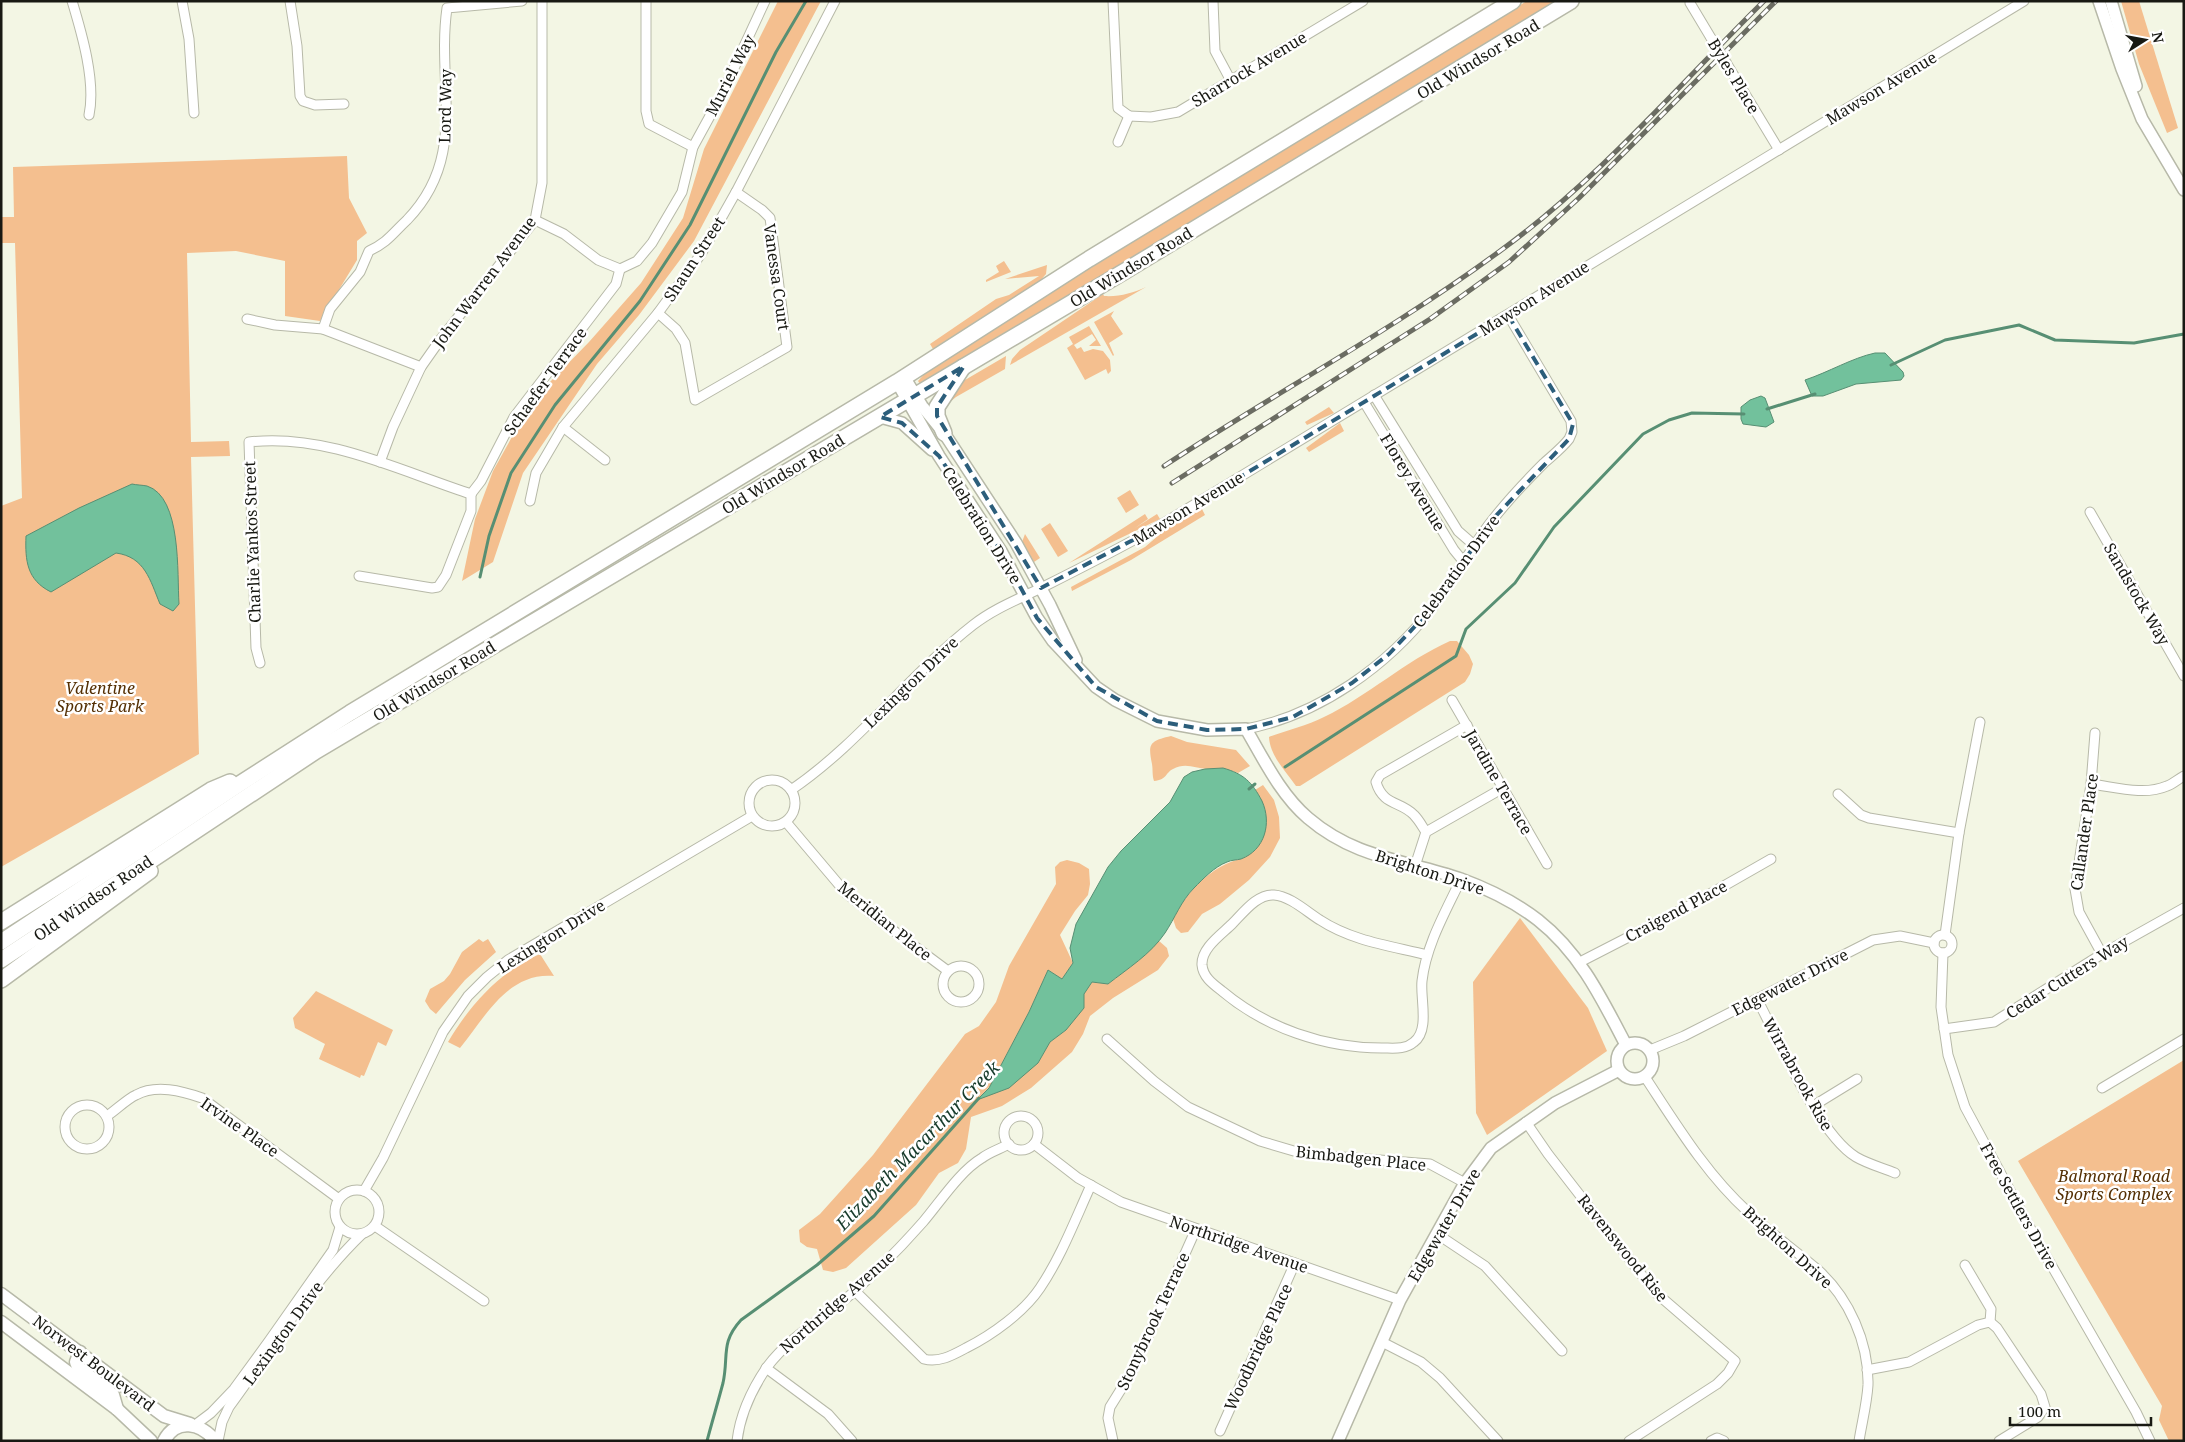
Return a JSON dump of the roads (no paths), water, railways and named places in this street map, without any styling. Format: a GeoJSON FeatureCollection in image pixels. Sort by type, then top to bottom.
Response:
{"type":"FeatureCollection","features":[{"type":"Feature","properties":{"kind":"highway","name":"Old Windsor Road"},"geometry":{"type":"LineString","coordinates":[[1,942],[350,712],[901,380],[1089,259],[1513,1]]}},
{"type":"Feature","properties":{"kind":"highway","name":"Old Windsor Road"},"geometry":{"type":"LineString","coordinates":[[1,960],[286,771],[1358,132],[1572,1]]}},
{"type":"Feature","properties":{"kind":"highway"},"geometry":{"type":"LineString","coordinates":[[944,434],[937,416],[937,407],[964,366]]}},
{"type":"Feature","properties":{"kind":"highway"},"geometry":{"type":"LineString","coordinates":[[1,922],[210,790],[271,763]]}},
{"type":"Feature","properties":{"kind":"highway"},"geometry":{"type":"LineString","coordinates":[[1,980],[286,771]]}},
{"type":"Feature","properties":{"kind":"main road","name":"Norwest Boulevard"},"geometry":{"type":"LineString","coordinates":[[1,1294],[164,1416],[193,1425]]}},
{"type":"Feature","properties":{"kind":"main road","name":"Norwest Boulevard"},"geometry":{"type":"LineString","coordinates":[[1,1322],[117,1409],[151,1441]]}},
{"type":"Feature","properties":{"kind":"main road"},"geometry":{"type":"LineString","coordinates":[[80,1352],[76,1362],[78,1367],[114,1395],[117,1409]]}},
{"type":"Feature","properties":{"kind":"main road"},"geometry":{"type":"LineString","coordinates":[[164,1441],[174,1429],[193,1425],[208,1432],[217,1441]]}},
{"type":"Feature","properties":{"kind":"street"},"geometry":{"type":"LineString","coordinates":[[72,1],[86,60],[92,102],[89,115]]}},
{"type":"Feature","properties":{"kind":"street"},"geometry":{"type":"LineString","coordinates":[[182,1],[189,39],[194,113]]}},
{"type":"Feature","properties":{"kind":"street"},"geometry":{"type":"LineString","coordinates":[[290,1],[296,37],[300,96],[303,101],[315,105],[344,104]]}},
{"type":"Feature","properties":{"kind":"street","name":"Lord Way"},"geometry":{"type":"LineString","coordinates":[[323,329],[333,305],[360,272],[369,251],[385,243],[428,194],[443,156],[447,8],[522,1]]}},
{"type":"Feature","properties":{"kind":"street","name":"John Warren Avenue"},"geometry":{"type":"LineString","coordinates":[[380,462],[393,427],[421,367],[440,340],[535,220],[542,183],[542,1]]}},
{"type":"Feature","properties":{"kind":"street"},"geometry":{"type":"LineString","coordinates":[[646,1],[646,111],[649,124],[693,147]]}},
{"type":"Feature","properties":{"kind":"street","name":"Muriel Way"},"geometry":{"type":"LineString","coordinates":[[620,270],[637,261],[652,243],[682,192],[693,147],[722,94],[765,1]]}},
{"type":"Feature","properties":{"kind":"street","name":"Shaun Street"},"geometry":{"type":"LineString","coordinates":[[530,501],[536,474],[562,427],[658,313],[701,254],[736,192],[835,1]]}},
{"type":"Feature","properties":{"kind":"street"},"geometry":{"type":"LineString","coordinates":[[1112,1],[1115,92],[1118,108],[1129,116],[1118,142]]}},
{"type":"Feature","properties":{"kind":"street"},"geometry":{"type":"LineString","coordinates":[[1213,1],[1215,50],[1230,79]]}},
{"type":"Feature","properties":{"kind":"street","name":"Sharrock Avenue"},"geometry":{"type":"LineString","coordinates":[[1129,116],[1151,117],[1178,112],[1230,79],[1363,1]]}},
{"type":"Feature","properties":{"kind":"street","name":"Mawson Avenue"},"geometry":{"type":"LineString","coordinates":[[1041,588],[1154,529],[2024,1]]}},
{"type":"Feature","properties":{"kind":"street"},"geometry":{"type":"LineString","coordinates":[[2099,1],[2142,119],[2184,190]]}},
{"type":"Feature","properties":{"kind":"street"},"geometry":{"type":"LineString","coordinates":[[2111,1],[2136,86],[2158,146]]}},
{"type":"Feature","properties":{"kind":"street","name":"Byles Place"},"geometry":{"type":"LineString","coordinates":[[1690,3],[1779,150]]}},
{"type":"Feature","properties":{"kind":"street","name":"Vanessa Court"},"geometry":{"type":"LineString","coordinates":[[658,313],[676,329],[685,343],[695,400],[787,347],[770,218],[736,192]]}},
{"type":"Feature","properties":{"kind":"street"},"geometry":{"type":"LineString","coordinates":[[535,220],[564,234],[598,260],[620,270]]}},
{"type":"Feature","properties":{"kind":"street","name":"Schaefer Terrace"},"geometry":{"type":"LineString","coordinates":[[471,494],[481,481],[514,417],[616,284],[620,270]]}},
{"type":"Feature","properties":{"kind":"street","name":"Celebration Drive"},"geometry":{"type":"LineString","coordinates":[[911,397],[939,456],[993,537],[1017,578],[1037,618],[1053,641],[1096,687],[1115,700],[1157,721],[1207,730],[1246,729],[1272,724],[1293,717],[1352,683],[1389,654],[1433,607],[1474,545],[1509,500],[1563,446],[1572,432],[1571,421],[1508,315]]}},
{"type":"Feature","properties":{"kind":"street"},"geometry":{"type":"LineString","coordinates":[[247,319],[275,325],[323,329],[421,367]]}},
{"type":"Feature","properties":{"kind":"street"},"geometry":{"type":"LineString","coordinates":[[901,380],[911,397]]}},
{"type":"Feature","properties":{"kind":"street","name":"Florey Avenue"},"geometry":{"type":"LineString","coordinates":[[1374,396],[1458,531],[1474,545]]}},
{"type":"Feature","properties":{"kind":"street","name":"Celebration Drive"},"geometry":{"type":"LineString","coordinates":[[911,397],[944,434],[1016,543],[1041,588],[1081,670]]}},
{"type":"Feature","properties":{"kind":"street","name":"Florey Avenue"},"geometry":{"type":"LineString","coordinates":[[1364,402],[1454,550],[1463,561]]}},
{"type":"Feature","properties":{"kind":"street"},"geometry":{"type":"LineString","coordinates":[[880,417],[902,423],[939,456]]}},
{"type":"Feature","properties":{"kind":"street"},"geometry":{"type":"LineString","coordinates":[[562,427],[605,460]]}},
{"type":"Feature","properties":{"kind":"street","name":"Charlie Yankos Street"},"geometry":{"type":"LineString","coordinates":[[260,663],[256,639],[249,442],[288,440],[307,443],[380,462],[471,494]]}},
{"type":"Feature","properties":{"kind":"street"},"geometry":{"type":"LineString","coordinates":[[359,576],[432,588],[438,587],[446,575],[470,510],[471,494]]}},
{"type":"Feature","properties":{"kind":"street","name":"Sandstock Way"},"geometry":{"type":"LineString","coordinates":[[2090,512],[2184,676]]}},
{"type":"Feature","properties":{"kind":"street","name":"Lexington Drive"},"geometry":{"type":"LineString","coordinates":[[792,790],[849,742],[921,670],[960,636],[999,608],[1041,588]]}},
{"type":"Feature","properties":{"kind":"street","name":"Jardine Terrace"},"geometry":{"type":"LineString","coordinates":[[1452,700],[1547,864]]}},
{"type":"Feature","properties":{"kind":"street"},"geometry":{"type":"LineString","coordinates":[[1945,935],[1959,833],[1980,722]]}},
{"type":"Feature","properties":{"kind":"street"},"geometry":{"type":"LineString","coordinates":[[1426,832],[1414,814],[1386,798],[1378,791],[1376,782],[1380,775],[1466,725]]}},
{"type":"Feature","properties":{"kind":"street","name":"Brighton Drive"},"geometry":{"type":"LineString","coordinates":[[1246,729],[1273,775],[1290,799],[1308,818],[1343,843],[1388,860],[1461,879],[1522,908],[1554,934],[1580,962],[1626,1045]]}},
{"type":"Feature","properties":{"kind":"street","name":"Callander Place"},"geometry":{"type":"LineString","coordinates":[[2095,733],[2092,784],[2075,889],[2080,912],[2102,954]]}},
{"type":"Feature","properties":{"kind":"street"},"geometry":{"type":"LineString","coordinates":[[2092,784],[2131,790],[2154,790],[2167,786],[2184,776]]}},
{"type":"Feature","properties":{"kind":"street"},"geometry":{"type":"LineString","coordinates":[[773,780],[782,782],[792,790],[795,802],[794,809],[786,822],[778,825],[763,825],[752,816],[749,804],[750,796],[758,784],[773,780]]}},
{"type":"Feature","properties":{"kind":"street"},"geometry":{"type":"LineString","coordinates":[[1415,866],[1426,832],[1503,788]]}},
{"type":"Feature","properties":{"kind":"street"},"geometry":{"type":"LineString","coordinates":[[1838,794],[1861,815],[1869,818],[1959,833]]}},
{"type":"Feature","properties":{"kind":"street","name":"Lexington Drive"},"geometry":{"type":"LineString","coordinates":[[364,1191],[383,1158],[443,1032],[468,996],[488,976],[508,960],[752,816]]}},
{"type":"Feature","properties":{"kind":"street","name":"Meridian Place"},"geometry":{"type":"LineString","coordinates":[[786,822],[846,893],[948,971]]}},
{"type":"Feature","properties":{"kind":"street","name":"Craigend Place"},"geometry":{"type":"LineString","coordinates":[[1580,962],[1687,907],[1771,859]]}},
{"type":"Feature","properties":{"kind":"street"},"geometry":{"type":"LineString","coordinates":[[1427,955],[1349,936],[1332,928],[1285,898],[1274,895],[1261,897],[1243,912],[1206,950],[1202,966],[1206,976],[1226,994],[1256,1014],[1290,1031],[1340,1045],[1369,1048],[1399,1048],[1413,1044],[1419,1037],[1423,1027],[1422,982],[1427,955],[1461,879]]}},
{"type":"Feature","properties":{"kind":"street","name":"Cedar Cutters Way"},"geometry":{"type":"LineString","coordinates":[[1944,1030],[1994,1022],[2102,954],[2184,908]]}},
{"type":"Feature","properties":{"kind":"street"},"geometry":{"type":"LineString","coordinates":[[1945,935],[1950,938],[1952,944],[1950,950],[1943,953],[1936,950],[1934,943],[1937,937],[1945,935]]}},
{"type":"Feature","properties":{"kind":"street","name":"Edgewater Drive"},"geometry":{"type":"LineString","coordinates":[[1650,1050],[1684,1036],[1873,940],[1900,936],[1934,943]]}},
{"type":"Feature","properties":{"kind":"street","name":"Free Settlers Drive"},"geometry":{"type":"LineString","coordinates":[[1943,953],[1941,1007],[1948,1056],[1957,1086],[1978,1131],[2034,1235],[2136,1412],[2150,1441]]}},
{"type":"Feature","properties":{"kind":"street","name":"Meridian Place"},"geometry":{"type":"LineString","coordinates":[[963,966],[973,970],[979,980],[978,991],[975,996],[966,1002],[949,998],[943,988],[944,976],[948,971],[963,966]]}},
{"type":"Feature","properties":{"kind":"street","name":"Wirrabrook Rise"},"geometry":{"type":"LineString","coordinates":[[1757,999],[1813,1106],[1829,1132],[1856,1157],[1896,1174]]}},
{"type":"Feature","properties":{"kind":"street","name":"Bimbadgen Place"},"geometry":{"type":"LineString","coordinates":[[1107,1039],[1154,1081],[1188,1107],[1260,1141],[1304,1154],[1430,1164],[1465,1183]]}},
{"type":"Feature","properties":{"kind":"street"},"geometry":{"type":"LineString","coordinates":[[2102,1088],[2184,1040]]}},
{"type":"Feature","properties":{"kind":"street"},"geometry":{"type":"LineString","coordinates":[[1637,1043],[1650,1050],[1653,1065],[1645,1077],[1631,1079],[1619,1070],[1617,1065],[1619,1053],[1626,1045],[1637,1043]]}},
{"type":"Feature","properties":{"kind":"street","name":"Edgewater Drive"},"geometry":{"type":"LineString","coordinates":[[1338,1441],[1400,1300],[1465,1183],[1491,1148],[1555,1103],[1619,1070]]}},
{"type":"Feature","properties":{"kind":"street","name":"Brighton Drive"},"geometry":{"type":"LineString","coordinates":[[1645,1077],[1687,1141],[1740,1204],[1818,1270],[1836,1289],[1857,1328],[1867,1370],[1866,1398],[1859,1441]]}},
{"type":"Feature","properties":{"kind":"street"},"geometry":{"type":"LineString","coordinates":[[1813,1106],[1857,1079]]}},
{"type":"Feature","properties":{"kind":"street","name":"Irvine Place"},"geometry":{"type":"LineString","coordinates":[[107,1116],[135,1095],[151,1091],[180,1090],[202,1098],[339,1198]]}},
{"type":"Feature","properties":{"kind":"street"},"geometry":{"type":"LineString","coordinates":[[93,1105],[102,1110],[107,1116],[109,1124],[108,1134],[99,1146],[86,1150],[78,1148],[66,1136],[64,1130],[67,1117],[80,1106],[93,1105]]}},
{"type":"Feature","properties":{"kind":"street"},"geometry":{"type":"LineString","coordinates":[[1009,1144],[1005,1138],[1006,1126],[1010,1120],[1021,1116],[1029,1117],[1037,1126],[1038,1134],[1034,1144]]}},
{"type":"Feature","properties":{"kind":"street","name":"Ravenswood Rise"},"geometry":{"type":"LineString","coordinates":[[1526,1122],[1548,1154],[1655,1292],[1735,1360],[1728,1373],[1717,1384],[1628,1441]]}},
{"type":"Feature","properties":{"kind":"street","name":"Northridge Avenue"},"geometry":{"type":"LineString","coordinates":[[737,1441],[744,1410],[766,1368],[778,1354],[796,1336],[855,1291],[921,1224],[967,1170],[981,1158],[1009,1144],[1022,1150],[1034,1144],[1078,1178],[1121,1202],[1400,1300]]}},
{"type":"Feature","properties":{"kind":"street"},"geometry":{"type":"LineString","coordinates":[[855,1291],[924,1359],[933,1361],[948,1357],[997,1330],[1039,1290],[1060,1252],[1091,1186]]}},
{"type":"Feature","properties":{"kind":"street"},"geometry":{"type":"LineString","coordinates":[[349,1191],[364,1191],[372,1195],[378,1204],[379,1215],[375,1226],[362,1234],[352,1234],[340,1227],[336,1219],[335,1210],[339,1198],[349,1191]]}},
{"type":"Feature","properties":{"kind":"street"},"geometry":{"type":"LineString","coordinates":[[375,1226],[484,1301]]}},
{"type":"Feature","properties":{"kind":"street","name":"Lexington Drive"},"geometry":{"type":"LineString","coordinates":[[193,1425],[223,1401],[269,1341],[333,1250],[340,1227]]}},
{"type":"Feature","properties":{"kind":"street","name":"Stonybrook Terrace"},"geometry":{"type":"LineString","coordinates":[[1113,1441],[1108,1418],[1110,1407],[1133,1370],[1196,1229]]}},
{"type":"Feature","properties":{"kind":"street","name":"Lexington Drive"},"geometry":{"type":"LineString","coordinates":[[217,1441],[222,1422],[229,1407],[324,1275],[342,1253],[362,1234]]}},
{"type":"Feature","properties":{"kind":"street"},"geometry":{"type":"LineString","coordinates":[[1437,1234],[1485,1266],[1562,1351]]}},
{"type":"Feature","properties":{"kind":"street","name":"Woodbridge Place"},"geometry":{"type":"LineString","coordinates":[[1220,1431],[1295,1263]]}},
{"type":"Feature","properties":{"kind":"street"},"geometry":{"type":"LineString","coordinates":[[1965,1265],[1990,1309],[1990,1322],[1997,1328],[2041,1394],[2044,1407],[2038,1417],[1999,1441]]}},
{"type":"Feature","properties":{"kind":"street"},"geometry":{"type":"LineString","coordinates":[[1867,1370],[1909,1362],[1978,1325],[1990,1322]]}},
{"type":"Feature","properties":{"kind":"street"},"geometry":{"type":"LineString","coordinates":[[1382,1342],[1421,1362],[1440,1378],[1498,1441]]}},
{"type":"Feature","properties":{"kind":"street"},"geometry":{"type":"LineString","coordinates":[[766,1368],[828,1414],[852,1441]]}},
{"type":"Feature","properties":{"kind":"street"},"geometry":{"type":"LineString","coordinates":[[1712,1441],[1717,1438],[1724,1441]]}},
{"type":"Feature","properties":{"kind":"waterway"},"geometry":{"type":"LineString","coordinates":[[480,577],[489,536],[511,473],[555,405],[640,301],[690,225],[776,52],[806,1]]}},
{"type":"Feature","properties":{"kind":"waterway","name":"Elizabeth Macarthur Creek"},"geometry":{"type":"LineString","coordinates":[[1891,365],[1945,340],[2019,325],[2055,340],[2134,343],[2184,334]]}},
{"type":"Feature","properties":{"kind":"waterway","name":"Elizabeth Macarthur Creek"},"geometry":{"type":"LineString","coordinates":[[1767,409],[1815,394]]}},
{"type":"Feature","properties":{"kind":"waterway","name":"Elizabeth Macarthur Creek"},"geometry":{"type":"LineString","coordinates":[[1285,767],[1456,656],[1466,629],[1515,583],[1554,527],[1643,434],[1669,420],[1692,413],[1744,414]]}},
{"type":"Feature","properties":{"kind":"waterway","name":"Elizabeth Macarthur Creek"},"geometry":{"type":"LineString","coordinates":[[1249,789],[1255,784]]}},
{"type":"Feature","properties":{"kind":"waterway","name":"Elizabeth Macarthur Creek"},"geometry":{"type":"LineString","coordinates":[[707,1441],[723,1383],[726,1350],[734,1328],[741,1320],[817,1265],[874,1216],[979,1098]]}},
{"type":"Feature","properties":{"kind":"railway"},"geometry":{"type":"LineString","coordinates":[[1164,466],[1418,308],[1500,251],[1536,223],[1604,163],[1764,1]]}},
{"type":"Feature","properties":{"kind":"railway"},"geometry":{"type":"LineString","coordinates":[[1172,483],[1430,319],[1509,262],[1579,198],[1776,1]]}},
{"type":"Feature","properties":{"kind":"park label","name":"Valentine Sports Park"},"geometry":{"type":"Point","coordinates":[100,697]}},
{"type":"Feature","properties":{"kind":"park label","name":"Balmoral Road Sports Complex"},"geometry":{"type":"Point","coordinates":[2114,1185]}}]}
